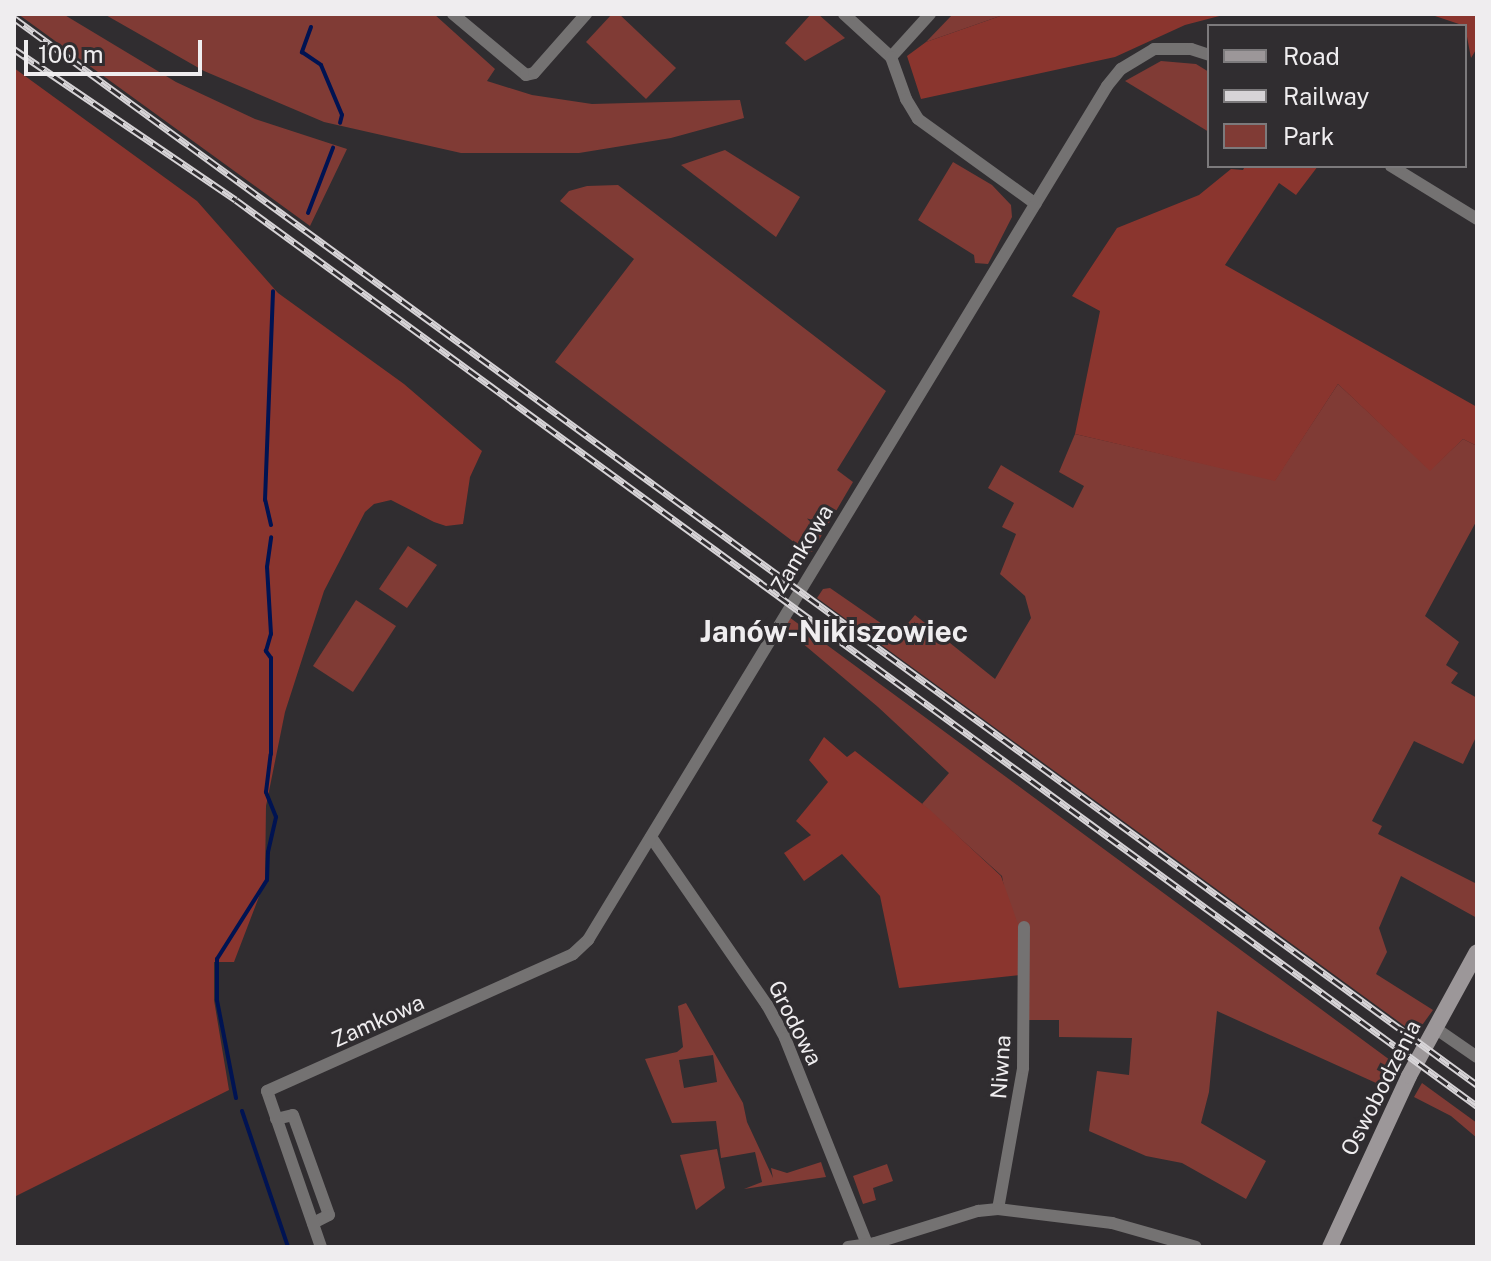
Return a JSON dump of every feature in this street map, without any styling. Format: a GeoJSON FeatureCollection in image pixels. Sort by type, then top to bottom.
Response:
{"type":"FeatureCollection","features":[{"type":"Feature","properties":{"kind":"street"},"geometry":{"type":"LineString","coordinates":[[453,14],[526,75],[534,73],[586,14]]}},
{"type":"Feature","properties":{"kind":"street"},"geometry":{"type":"LineString","coordinates":[[844,14],[891,57],[906,99],[918,119],[1036,204]]}},
{"type":"Feature","properties":{"kind":"street"},"geometry":{"type":"LineString","coordinates":[[891,57],[930,14]]}},
{"type":"Feature","properties":{"kind":"street","name":"Zamkowa"},"geometry":{"type":"LineString","coordinates":[[321,1247],[267,1091],[573,954],[588,940],[1121,69],[1154,49],[1191,49],[1207,54]]}},
{"type":"Feature","properties":{"kind":"street"},"geometry":{"type":"LineString","coordinates":[[1394,168],[1477,219]]}},
{"type":"Feature","properties":{"kind":"street","name":"Grodowa"},"geometry":{"type":"LineString","coordinates":[[651,837],[779,1027],[867,1246]]}},
{"type":"Feature","properties":{"kind":"street","name":"Niwna"},"geometry":{"type":"LineString","coordinates":[[998,1209],[1023,1068],[1024,927]]}},
{"type":"Feature","properties":{"kind":"street","name":"Oswobodzenia"},"geometry":{"type":"LineString","coordinates":[[1330,1247],[1409,1076],[1477,952]]}},
{"type":"Feature","properties":{"kind":"street"},"geometry":{"type":"LineString","coordinates":[[1435,1028],[1477,1057]]}},
{"type":"Feature","properties":{"kind":"street"},"geometry":{"type":"LineString","coordinates":[[276,1119],[293,1115],[329,1215],[313,1223]]}},
{"type":"Feature","properties":{"kind":"street"},"geometry":{"type":"LineString","coordinates":[[848,1247],[867,1246],[967,1214],[998,1209],[1112,1223],[1196,1247]]}},
{"type":"Feature","properties":{"kind":"green space"},"geometry":{"type":"Polygon","coordinates":[[[18,14],[63,14],[176,82],[255,119],[347,149],[310,226],[18,14]]]}},
{"type":"Feature","properties":{"kind":"green space"},"geometry":{"type":"Polygon","coordinates":[[[104,14],[434,14],[495,69],[487,81],[532,95],[592,104],[740,100],[744,118],[671,138],[579,153],[461,153],[324,122],[204,71],[104,14]]]}},
{"type":"Feature","properties":{"kind":"green space"},"geometry":{"type":"Polygon","coordinates":[[[612,14],[619,14],[676,68],[646,99],[586,42],[612,14]]]}},
{"type":"Feature","properties":{"kind":"green space"},"geometry":{"type":"Polygon","coordinates":[[[811,14],[818,14],[845,38],[805,61],[785,43],[811,14]]]}},
{"type":"Feature","properties":{"kind":"green space"},"geometry":{"type":"Polygon","coordinates":[[[953,14],[1006,14],[926,42],[953,14]]]}},
{"type":"Feature","properties":{"kind":"green space"},"geometry":{"type":"Polygon","coordinates":[[[1161,61],[1196,64],[1207,71],[1207,131],[1125,81],[1161,61]]]}},
{"type":"Feature","properties":{"kind":"green space"},"geometry":{"type":"Polygon","coordinates":[[[725,150],[800,197],[776,237],[681,165],[725,150]]]}},
{"type":"Feature","properties":{"kind":"green space"},"geometry":{"type":"Polygon","coordinates":[[[953,162],[992,185],[1011,205],[1012,217],[988,264],[975,263],[974,255],[918,220],[953,162]]]}},
{"type":"Feature","properties":{"kind":"green space"},"geometry":{"type":"Polygon","coordinates":[[[618,185],[886,391],[837,470],[853,482],[812,552],[807,552],[555,362],[634,259],[560,201],[569,191],[587,186],[618,185]]]}},
{"type":"Feature","properties":{"kind":"green space"},"geometry":{"type":"Polygon","coordinates":[[[1338,384],[1430,470],[1463,439],[1477,446],[1477,520],[1425,616],[1459,642],[1446,665],[1458,673],[1451,683],[1477,698],[1477,735],[1463,764],[1414,741],[1372,821],[1382,826],[1378,834],[1477,884],[1477,918],[1401,876],[1379,928],[1387,952],[1376,974],[1433,1010],[1420,1028],[1406,1027],[817,598],[823,589],[830,588],[898,635],[915,615],[995,679],[1031,618],[1025,596],[1000,574],[1016,534],[1002,527],[1014,503],[988,488],[1001,465],[1073,508],[1084,486],[1059,472],[1075,434],[1275,480],[1338,384]]]}},
{"type":"Feature","properties":{"kind":"green space"},"geometry":{"type":"Polygon","coordinates":[[[408,546],[437,565],[407,608],[379,589],[408,546]]]}},
{"type":"Feature","properties":{"kind":"green space"},"geometry":{"type":"Polygon","coordinates":[[[356,600],[396,626],[353,692],[313,666],[356,600]]]}},
{"type":"Feature","properties":{"kind":"green space"},"geometry":{"type":"Polygon","coordinates":[[[789,617],[1394,1063],[1385,1087],[1217,1011],[1209,1092],[1201,1123],[1266,1161],[1246,1199],[1182,1163],[1146,1156],[1089,1131],[1097,1071],[1129,1075],[1132,1038],[1059,1037],[1059,1020],[1028,1020],[1002,876],[922,804],[949,773],[878,707],[782,626],[789,617]]]}},
{"type":"Feature","properties":{"kind":"green space"},"geometry":{"type":"Polygon","coordinates":[[[686,1003],[743,1103],[747,1122],[773,1178],[771,1168],[787,1173],[821,1162],[826,1177],[744,1189],[762,1182],[755,1152],[721,1158],[716,1121],[672,1123],[645,1059],[677,1052],[683,1047],[678,1006],[686,1003]],[[713,1055],[679,1060],[684,1088],[717,1082],[713,1055]]]}},
{"type":"Feature","properties":{"kind":"green space"},"geometry":{"type":"Polygon","coordinates":[[[1422,1083],[1477,1123],[1477,1138],[1451,1116],[1414,1097],[1422,1083]]]}},
{"type":"Feature","properties":{"kind":"green space"},"geometry":{"type":"Polygon","coordinates":[[[717,1149],[725,1188],[696,1210],[680,1155],[717,1149]]]}},
{"type":"Feature","properties":{"kind":"green space"},"geometry":{"type":"Polygon","coordinates":[[[887,1164],[893,1181],[873,1188],[876,1200],[863,1204],[853,1176],[887,1164]]]}},
{"type":"Feature","properties":{"kind":"shaded area"},"geometry":{"type":"Polygon","coordinates":[[[1006,14],[1227,14],[1185,25],[1115,57],[921,99],[907,56],[926,42],[1006,14]]]}},
{"type":"Feature","properties":{"kind":"shaded area"},"geometry":{"type":"Polygon","coordinates":[[[1429,14],[1477,14],[1477,48],[1471,58],[1467,24],[1429,14]]]}},
{"type":"Feature","properties":{"kind":"shaded area"},"geometry":{"type":"Polygon","coordinates":[[[14,68],[197,201],[278,293],[404,384],[482,451],[470,477],[463,524],[446,526],[434,522],[391,500],[374,504],[365,512],[324,591],[285,712],[266,806],[265,881],[234,962],[214,962],[214,1000],[229,1090],[14,1197],[14,68]]]}},
{"type":"Feature","properties":{"kind":"shaded area"},"geometry":{"type":"Polygon","coordinates":[[[1316,168],[1296,195],[1279,183],[1225,265],[1477,407],[1477,446],[1463,439],[1430,471],[1338,384],[1275,481],[1075,434],[1100,311],[1072,296],[1117,228],[1199,195],[1231,169],[1316,168]]]}},
{"type":"Feature","properties":{"kind":"shaded area"},"geometry":{"type":"Polygon","coordinates":[[[824,737],[847,757],[855,751],[930,810],[1001,876],[1019,927],[1020,975],[899,988],[880,896],[842,854],[804,881],[784,853],[811,835],[796,821],[828,782],[809,760],[824,737]]]}},
{"type":"Feature","properties":{"kind":"waterway"},"geometry":{"type":"LineString","coordinates":[[311,27],[302,52],[321,65],[342,115],[340,123]]}},
{"type":"Feature","properties":{"kind":"waterway"},"geometry":{"type":"LineString","coordinates":[[308,213],[333,148]]}},
{"type":"Feature","properties":{"kind":"waterway"},"geometry":{"type":"LineString","coordinates":[[271,525],[265,500],[273,291]]}},
{"type":"Feature","properties":{"kind":"waterway"},"geometry":{"type":"LineString","coordinates":[[236,1098],[217,1000],[217,959],[267,880],[268,852],[276,817],[266,792],[271,754],[271,658],[266,651],[271,634],[267,567],[271,537]]}},
{"type":"Feature","properties":{"kind":"waterway"},"geometry":{"type":"LineString","coordinates":[[242,1111],[288,1247]]}},
{"type":"Feature","properties":{"kind":"railway"},"geometry":{"type":"LineString","coordinates":[[14,18],[1477,1085]]}},
{"type":"Feature","properties":{"kind":"railway"},"geometry":{"type":"LineString","coordinates":[[14,49],[236,200],[1477,1106]]}},
{"type":"Feature","properties":{"kind":"district","name":"Janów-Nikiszowiec"},"geometry":{"type":"Point","coordinates":[834,631]}}]}
